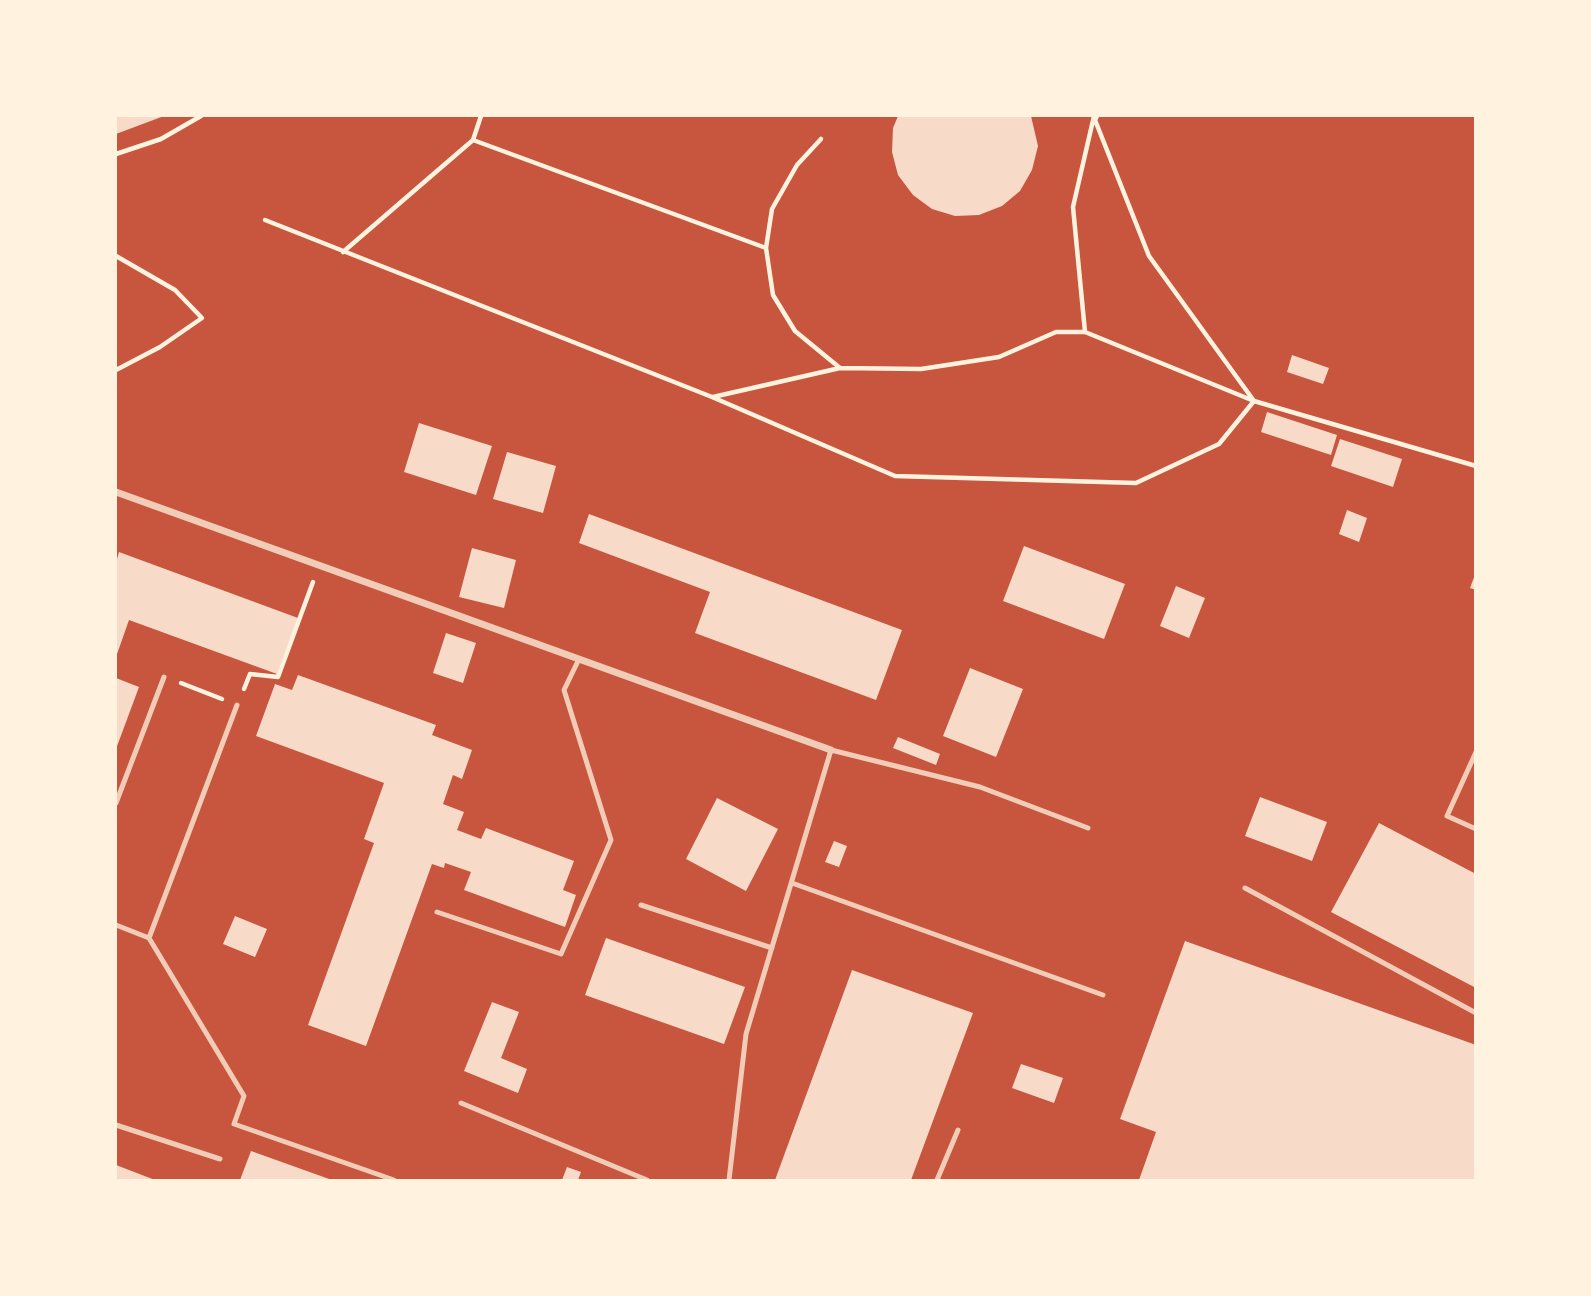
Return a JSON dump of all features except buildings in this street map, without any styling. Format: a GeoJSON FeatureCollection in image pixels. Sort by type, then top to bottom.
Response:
{"type":"FeatureCollection","features":[{"type":"Feature","properties":{"kind":"street"},"geometry":{"type":"LineString","coordinates":[[116,492],[831,750]]}},
{"type":"Feature","properties":{"kind":"lane"},"geometry":{"type":"LineString","coordinates":[[437,912],[561,954],[611,840],[564,690],[579,659]]}},
{"type":"Feature","properties":{"kind":"lane"},"geometry":{"type":"LineString","coordinates":[[116,803],[164,677]]}},
{"type":"Feature","properties":{"kind":"lane"},"geometry":{"type":"LineString","coordinates":[[149,938],[237,705]]}},
{"type":"Feature","properties":{"kind":"lane"},"geometry":{"type":"LineString","coordinates":[[729,1181],[746,1034],[831,750],[980,787],[1088,828]]}},
{"type":"Feature","properties":{"kind":"lane"},"geometry":{"type":"LineString","coordinates":[[1475,752],[1447,816],[1475,829]]}},
{"type":"Feature","properties":{"kind":"lane"},"geometry":{"type":"LineString","coordinates":[[792,883],[1103,995]]}},
{"type":"Feature","properties":{"kind":"lane"},"geometry":{"type":"LineString","coordinates":[[1245,888],[1475,1013]]}},
{"type":"Feature","properties":{"kind":"lane"},"geometry":{"type":"LineString","coordinates":[[641,905],[772,948]]}},
{"type":"Feature","properties":{"kind":"lane"},"geometry":{"type":"LineString","coordinates":[[116,925],[149,938],[244,1096],[234,1124],[394,1181]]}},
{"type":"Feature","properties":{"kind":"lane"},"geometry":{"type":"LineString","coordinates":[[461,1103],[647,1181]]}},
{"type":"Feature","properties":{"kind":"lane"},"geometry":{"type":"LineString","coordinates":[[116,1125],[220,1159]]}},
{"type":"Feature","properties":{"kind":"lane"},"geometry":{"type":"LineString","coordinates":[[937,1181],[958,1130]]}},
{"type":"Feature","properties":{"kind":"path"},"geometry":{"type":"LineString","coordinates":[[116,154],[161,139],[201,116]]}},
{"type":"Feature","properties":{"kind":"path"},"geometry":{"type":"LineString","coordinates":[[343,252],[473,140],[481,116]]}},
{"type":"Feature","properties":{"kind":"path"},"geometry":{"type":"LineString","coordinates":[[1085,332],[1073,207],[1095,117]]}},
{"type":"Feature","properties":{"kind":"path"},"geometry":{"type":"LineString","coordinates":[[1095,117],[1149,256],[1254,401]]}},
{"type":"Feature","properties":{"kind":"path"},"geometry":{"type":"LineString","coordinates":[[821,139],[797,165],[772,209],[766,248],[772,295],[794,331],[840,368]]}},
{"type":"Feature","properties":{"kind":"path"},"geometry":{"type":"LineString","coordinates":[[473,140],[766,248]]}},
{"type":"Feature","properties":{"kind":"path"},"geometry":{"type":"LineString","coordinates":[[265,220],[712,397],[895,476],[1136,483],[1219,444],[1254,401]]}},
{"type":"Feature","properties":{"kind":"path"},"geometry":{"type":"LineString","coordinates":[[116,256],[176,290],[202,317],[160,347],[116,370]]}},
{"type":"Feature","properties":{"kind":"path"},"geometry":{"type":"LineString","coordinates":[[712,397],[840,368],[921,369],[999,356],[1056,332],[1085,332],[1254,401],[1475,466]]}},
{"type":"Feature","properties":{"kind":"path"},"geometry":{"type":"LineString","coordinates":[[164,677],[237,705],[250,674],[278,677],[320,565]]}}]}
